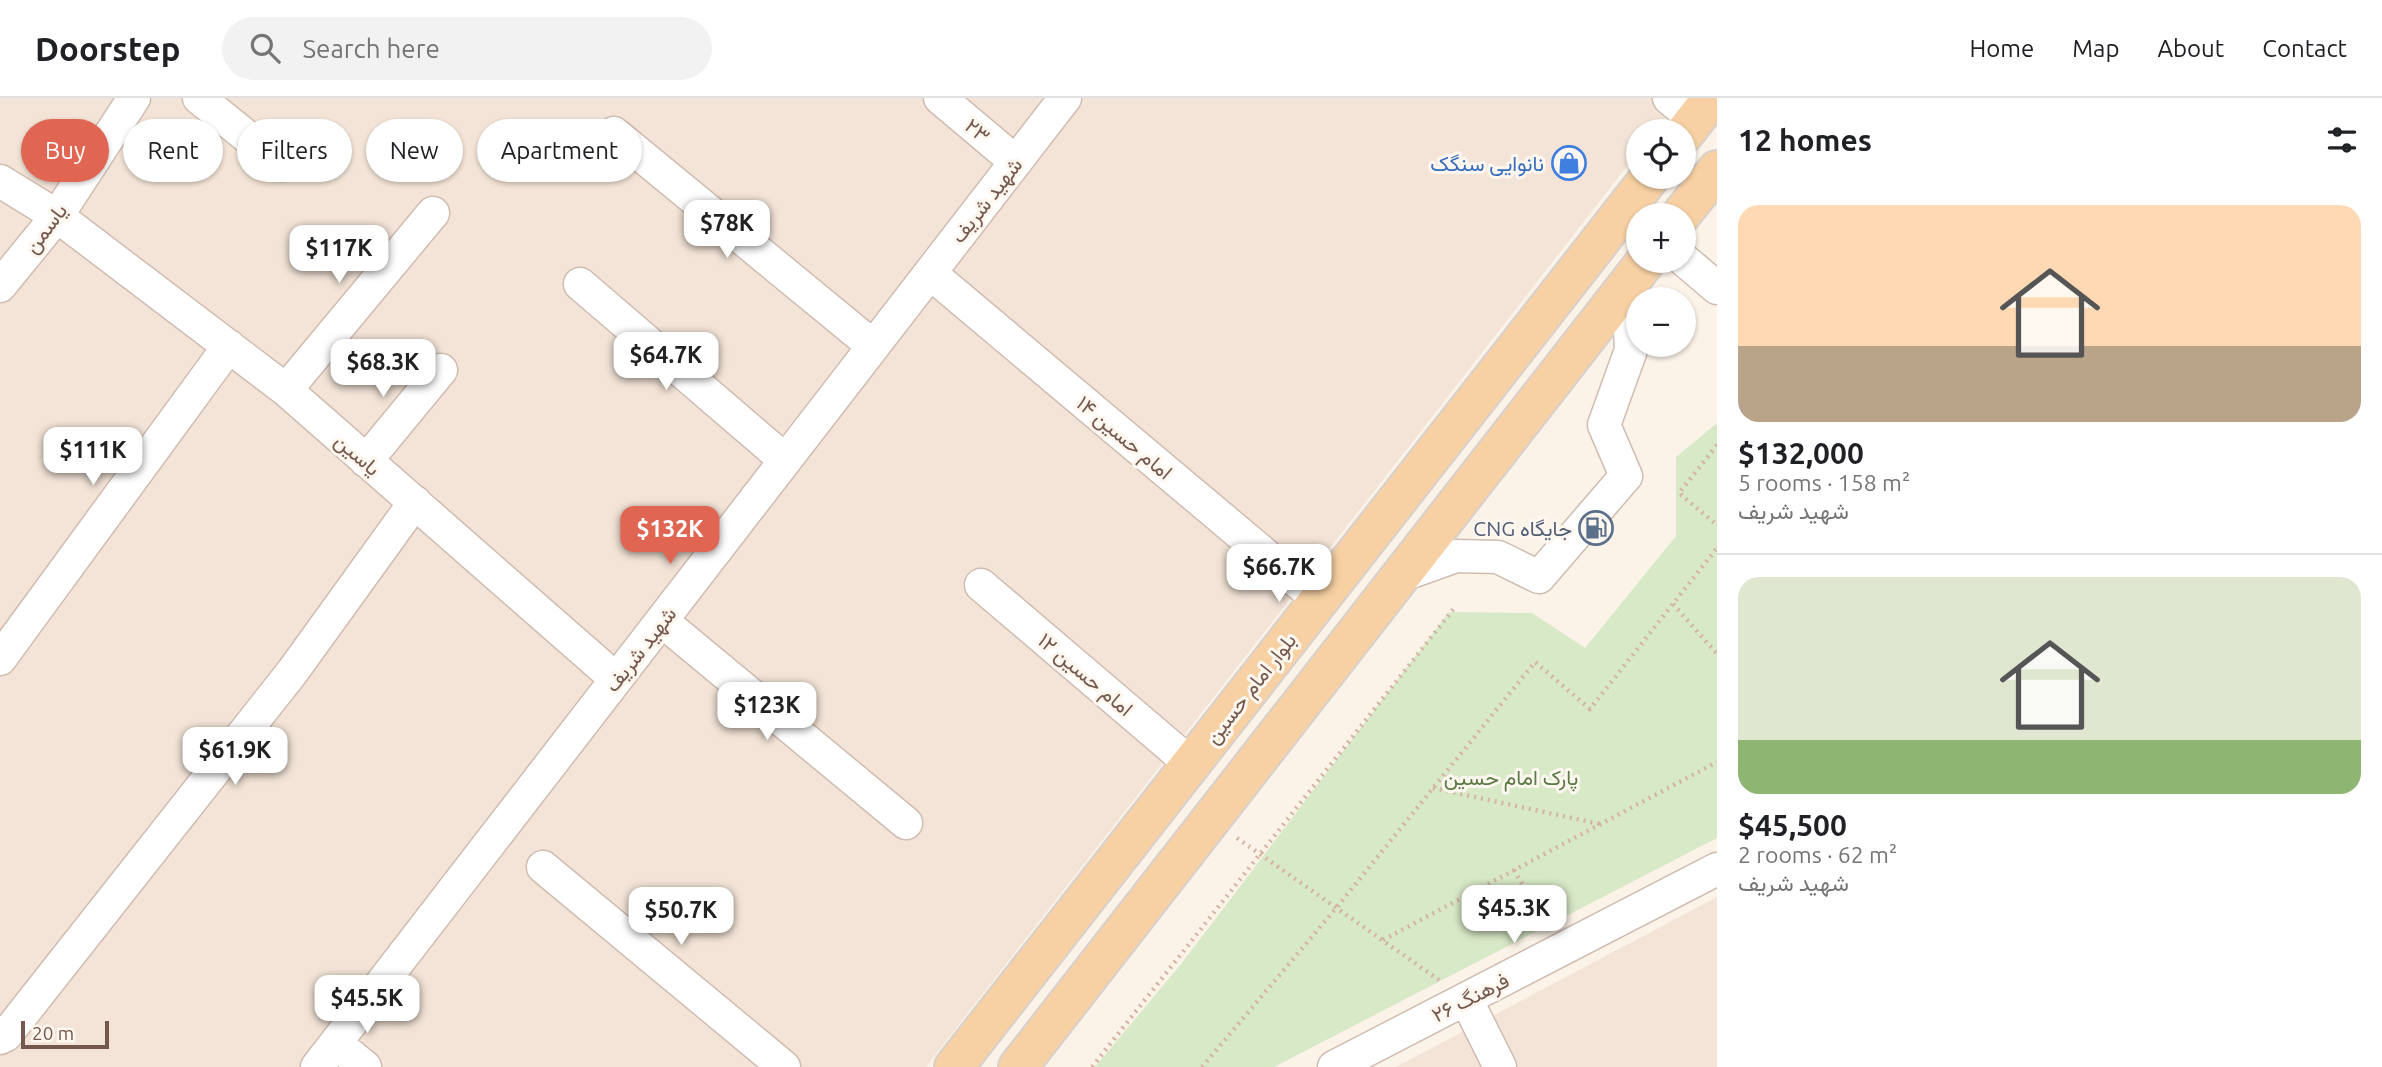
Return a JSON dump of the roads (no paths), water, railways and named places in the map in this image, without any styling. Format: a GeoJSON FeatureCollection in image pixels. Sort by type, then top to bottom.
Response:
{"type":"FeatureCollection","features":[{"type":"Feature","properties":{"kind":"main road"},"geometry":{"type":"LineString","coordinates":[[1691,203],[1717,170]]}},
{"type":"Feature","properties":{"kind":"main road","name":"بلوار امام حسین"},"geometry":{"type":"LineString","coordinates":[[954,1067],[1641,189]]}},
{"type":"Feature","properties":{"kind":"main road"},"geometry":{"type":"LineString","coordinates":[[1018,1067],[1636,273]]}},
{"type":"Feature","properties":{"kind":"street","name":"یاسمن"},"geometry":{"type":"LineString","coordinates":[[0,286],[57,216],[134,98]]}},
{"type":"Feature","properties":{"kind":"street"},"geometry":{"type":"LineString","coordinates":[[200,98],[237,128]]}},
{"type":"Feature","properties":{"kind":"street","name":"۲۳"},"geometry":{"type":"LineString","coordinates":[[940,98],[1016,162]]}},
{"type":"Feature","properties":{"kind":"street","name":"شهید شریف"},"geometry":{"type":"LineString","coordinates":[[327,1055],[1065,98]]}},
{"type":"Feature","properties":{"kind":"street"},"geometry":{"type":"LineString","coordinates":[[642,156],[873,346]]}},
{"type":"Feature","properties":{"kind":"street","name":"یاسین"},"geometry":{"type":"LineString","coordinates":[[0,181],[57,216],[286,390],[616,679]]}},
{"type":"Feature","properties":{"kind":"street"},"geometry":{"type":"LineString","coordinates":[[286,390],[433,212]]}},
{"type":"Feature","properties":{"kind":"street"},"geometry":{"type":"LineString","coordinates":[[1696,270],[1717,288]]}},
{"type":"Feature","properties":{"kind":"street","name":"امام حسین ۱۴"},"geometry":{"type":"LineString","coordinates":[[930,273],[1319,600]]}},
{"type":"Feature","properties":{"kind":"street"},"geometry":{"type":"LineString","coordinates":[[1400,576],[1456,556],[1498,557],[1539,577],[1626,476],[1604,425],[1631,350],[1637,273]]}},
{"type":"Feature","properties":{"kind":"street"},"geometry":{"type":"LineString","coordinates":[[580,284],[785,460]]}},
{"type":"Feature","properties":{"kind":"street"},"geometry":{"type":"LineString","coordinates":[[0,659],[229,346]]}},
{"type":"Feature","properties":{"kind":"street"},"geometry":{"type":"LineString","coordinates":[[366,461],[441,370]]}},
{"type":"Feature","properties":{"kind":"street"},"geometry":{"type":"LineString","coordinates":[[0,1038],[6,1035],[293,671],[415,502]]}},
{"type":"Feature","properties":{"kind":"street","name":"امام حسین ۱۲"},"geometry":{"type":"LineString","coordinates":[[981,585],[1191,764]]}},
{"type":"Feature","properties":{"kind":"street"},"geometry":{"type":"LineString","coordinates":[[662,621],[906,823]]}},
{"type":"Feature","properties":{"kind":"street"},"geometry":{"type":"LineString","coordinates":[[543,867],[784,1067]]}},
{"type":"Feature","properties":{"kind":"street","name":"فرهنگ ۲۶"},"geometry":{"type":"LineString","coordinates":[[1334,1067],[1717,869]]}},
{"type":"Feature","properties":{"kind":"street"},"geometry":{"type":"LineString","coordinates":[[1466,999],[1500,1067]]}},
{"type":"Feature","properties":{"kind":"street"},"geometry":{"type":"LineString","coordinates":[[327,1055],[365,1067]]}},
{"type":"Feature","properties":{"kind":"place","name":"نانوایی سنگک"},"geometry":{"type":"Point","coordinates":[1569,163]}},
{"type":"Feature","properties":{"kind":"place","name":"CNG جایگاه"},"geometry":{"type":"Point","coordinates":[1596,528]}},
{"type":"Feature","properties":{"kind":"park label","name":"پارک امام حسین"},"geometry":{"type":"Point","coordinates":[1511,777]}}]}
